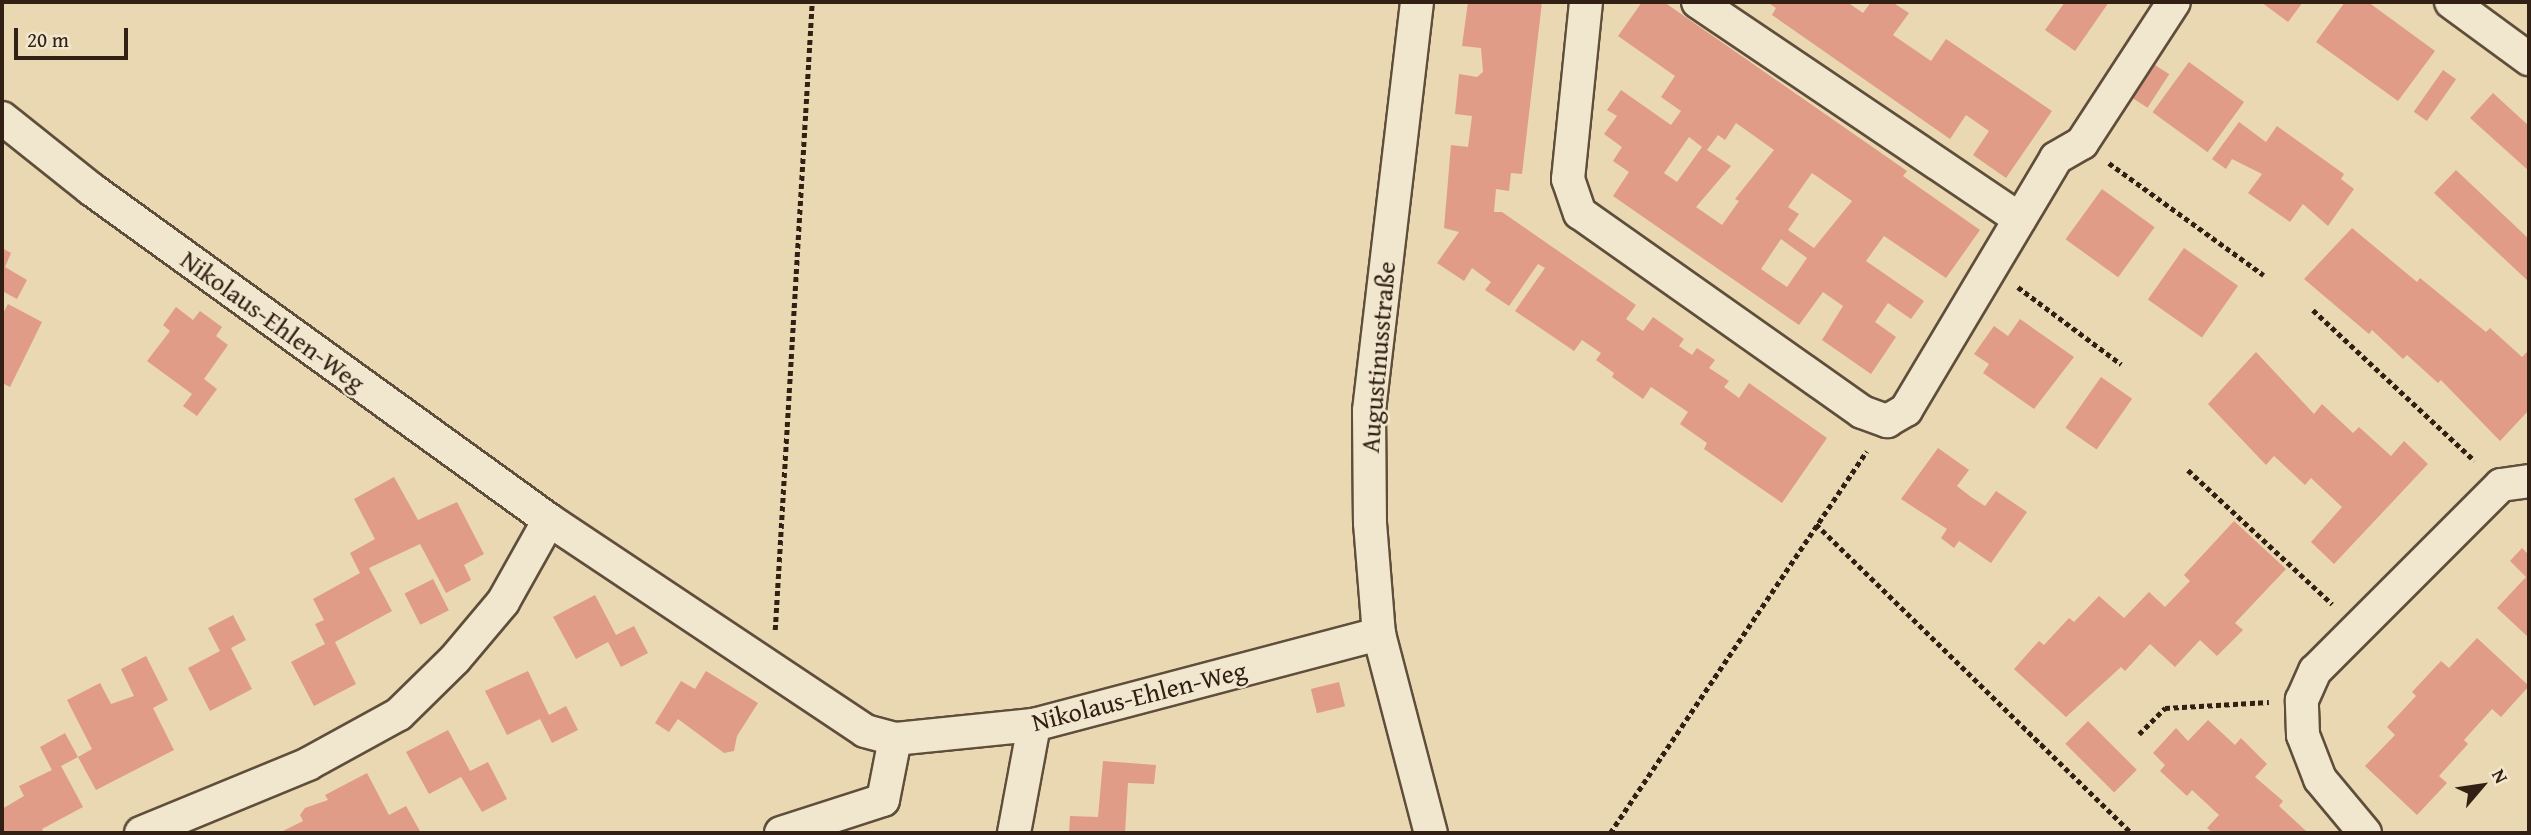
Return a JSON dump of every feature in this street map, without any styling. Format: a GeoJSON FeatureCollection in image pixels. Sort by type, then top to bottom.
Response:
{"type":"FeatureCollection","features":[{"type":"Feature","properties":{"kind":"street","name":"Augustinusstraße"},"geometry":{"type":"LineString","coordinates":[[1417,2],[1369,411],[1370,523],[1380,634],[1431,833]]}},
{"type":"Feature","properties":{"kind":"street"},"geometry":{"type":"LineString","coordinates":[[1586,2],[1568,179],[1580,213],[1862,412],[1887,421],[1906,410],[2056,158],[2082,143],[2174,2]]}},
{"type":"Feature","properties":{"kind":"street"},"geometry":{"type":"LineString","coordinates":[[1698,2],[2020,219]]}},
{"type":"Feature","properties":{"kind":"street"},"geometry":{"type":"LineString","coordinates":[[2451,2],[2529,59]]}},
{"type":"Feature","properties":{"kind":"street","name":"Nikolaus-Ehlen-Weg"},"geometry":{"type":"LineString","coordinates":[[2,118],[91,189],[549,520],[773,673],[865,731],[895,739],[1034,725],[1380,634]]}},
{"type":"Feature","properties":{"kind":"street"},"geometry":{"type":"LineString","coordinates":[[2365,833],[2320,779],[2303,735],[2302,700],[2315,671],[2356,626],[2515,483]]}},
{"type":"Feature","properties":{"kind":"street"},"geometry":{"type":"LineString","coordinates":[[141,833],[308,764],[399,714],[455,659],[503,602],[549,520]]}},
{"type":"Feature","properties":{"kind":"street"},"geometry":{"type":"LineString","coordinates":[[1014,833],[1034,725]]}},
{"type":"Feature","properties":{"kind":"street"},"geometry":{"type":"LineString","coordinates":[[781,833],[883,800],[895,739]]}},
{"type":"Feature","properties":{"kind":"path"},"geometry":{"type":"LineString","coordinates":[[773,673],[812,2]]}},
{"type":"Feature","properties":{"kind":"path"},"geometry":{"type":"LineString","coordinates":[[2082,143],[2264,275]]}},
{"type":"Feature","properties":{"kind":"path"},"geometry":{"type":"LineString","coordinates":[[1992,268],[2121,364]]}},
{"type":"Feature","properties":{"kind":"path"},"geometry":{"type":"LineString","coordinates":[[2313,310],[2515,483]]}},
{"type":"Feature","properties":{"kind":"path"},"geometry":{"type":"LineString","coordinates":[[1610,833],[1887,421]]}},
{"type":"Feature","properties":{"kind":"path"},"geometry":{"type":"LineString","coordinates":[[2188,470],[2356,626]]}},
{"type":"Feature","properties":{"kind":"path"},"geometry":{"type":"LineString","coordinates":[[1816,524],[2131,833]]}},
{"type":"Feature","properties":{"kind":"path"},"geometry":{"type":"LineString","coordinates":[[2140,734],[2165,708],[2302,700]]}},
{"type":"Feature","properties":{"kind":"building"},"geometry":{"type":"Polygon","coordinates":[[[1468,2],[1542,2],[1522,174],[1511,173],[1509,191],[1496,189],[1494,212],[1502,212],[1636,305],[1626,319],[1643,331],[1653,317],[1684,339],[1679,346],[1692,355],[1697,348],[1715,360],[1709,368],[1729,381],[1724,387],[1739,398],[1749,383],[1827,438],[1782,503],[1704,449],[1707,443],[1680,424],[1688,412],[1651,387],[1643,399],[1612,377],[1614,373],[1596,360],[1601,353],[1582,340],[1574,351],[1515,311],[1545,268],[1538,264],[1509,306],[1485,290],[1491,282],[1472,268],[1464,281],[1437,263],[1459,232],[1444,228],[1451,145],[1468,147],[1472,116],[1455,114],[1459,74],[1477,77],[1483,72],[1481,48],[1462,46],[1468,2]]]}},
{"type":"Feature","properties":{"kind":"building"},"geometry":{"type":"Polygon","coordinates":[[[1642,2],[1664,2],[1907,171],[1903,176],[1980,230],[1946,278],[1884,236],[1866,261],[1924,301],[1911,319],[1888,303],[1875,322],[1896,337],[1871,374],[1822,340],[1843,306],[1823,292],[1799,325],[1613,196],[1629,172],[1613,161],[1622,147],[1604,134],[1617,116],[1607,110],[1621,90],[1671,125],[1681,111],[1661,97],[1675,76],[1618,36],[1642,2]],[[1736,123],[1725,140],[1718,135],[1707,150],[1731,166],[1696,207],[1722,225],[1739,201],[1735,199],[1774,150],[1736,123]],[[1689,137],[1664,173],[1677,182],[1702,147],[1689,137]],[[1812,173],[1788,207],[1799,214],[1788,230],[1814,248],[1852,201],[1812,173]],[[1781,239],[1761,269],[1787,287],[1807,258],[1781,239]]]}},
{"type":"Feature","properties":{"kind":"building"},"geometry":{"type":"Polygon","coordinates":[[[1767,2],[1847,2],[1863,13],[1871,2],[1892,2],[1909,13],[1893,35],[1931,61],[1946,39],[2052,111],[2006,178],[1973,155],[1989,131],[1966,115],[1950,139],[1772,15],[1776,8],[1767,2]]]}},
{"type":"Feature","properties":{"kind":"building"},"geometry":{"type":"Polygon","coordinates":[[[2065,2],[2109,2],[2075,51],[2045,30],[2065,2]]]}},
{"type":"Feature","properties":{"kind":"building"},"geometry":{"type":"Polygon","coordinates":[[[2261,2],[2303,2],[2288,22],[2261,2]]]}},
{"type":"Feature","properties":{"kind":"building"},"geometry":{"type":"Polygon","coordinates":[[[2345,2],[2368,2],[2435,51],[2398,101],[2316,42],[2345,2]]]}},
{"type":"Feature","properties":{"kind":"building"},"geometry":{"type":"Polygon","coordinates":[[[2189,62],[2244,102],[2208,152],[2153,112],[2189,62]]]}},
{"type":"Feature","properties":{"kind":"building"},"geometry":{"type":"Polygon","coordinates":[[[2155,65],[2169,74],[2147,108],[2133,99],[2155,65]]]}},
{"type":"Feature","properties":{"kind":"building"},"geometry":{"type":"Polygon","coordinates":[[[2443,70],[2456,79],[2427,121],[2414,112],[2443,70]]]}},
{"type":"Feature","properties":{"kind":"building"},"geometry":{"type":"Polygon","coordinates":[[[2493,93],[2529,126],[2529,171],[2470,118],[2493,93]]]}},
{"type":"Feature","properties":{"kind":"building"},"geometry":{"type":"Polygon","coordinates":[[[2239,122],[2266,142],[2277,126],[2344,174],[2341,179],[2354,189],[2328,226],[2303,204],[2290,222],[2248,193],[2262,174],[2232,159],[2226,169],[2212,159],[2239,122]]]}},
{"type":"Feature","properties":{"kind":"building"},"geometry":{"type":"Polygon","coordinates":[[[2456,170],[2529,239],[2529,282],[2434,193],[2456,170]]]}},
{"type":"Feature","properties":{"kind":"building"},"geometry":{"type":"Polygon","coordinates":[[[2102,189],[2155,227],[2118,277],[2066,239],[2102,189]]]}},
{"type":"Feature","properties":{"kind":"building"},"geometry":{"type":"Polygon","coordinates":[[[2352,228],[2417,282],[2420,278],[2486,332],[2490,328],[2522,357],[2529,350],[2529,410],[2500,441],[2441,380],[2438,383],[2407,355],[2403,359],[2372,330],[2369,334],[2304,279],[2352,228]]]}},
{"type":"Feature","properties":{"kind":"building"},"geometry":{"type":"Polygon","coordinates":[[[2,248],[11,253],[5,267],[27,280],[17,299],[2,291],[2,248]]]}},
{"type":"Feature","properties":{"kind":"building"},"geometry":{"type":"Polygon","coordinates":[[[2184,248],[2238,286],[2202,337],[2148,300],[2184,248]]]}},
{"type":"Feature","properties":{"kind":"building"},"geometry":{"type":"Polygon","coordinates":[[[8,304],[42,322],[10,387],[2,383],[2,315],[8,304]]]}},
{"type":"Feature","properties":{"kind":"building"},"geometry":{"type":"Polygon","coordinates":[[[176,307],[193,320],[200,311],[222,327],[216,336],[228,345],[204,379],[217,389],[197,416],[183,406],[192,394],[147,361],[170,331],[163,325],[176,307]]]}},
{"type":"Feature","properties":{"kind":"building"},"geometry":{"type":"Polygon","coordinates":[[[2020,319],[2074,357],[2034,409],[1983,373],[1989,364],[1974,354],[1994,326],[2008,336],[2020,319]]]}},
{"type":"Feature","properties":{"kind":"building"},"geometry":{"type":"Polygon","coordinates":[[[2256,352],[2314,414],[2322,404],[2353,433],[2359,427],[2391,456],[2404,441],[2428,464],[2334,564],[2311,542],[2342,507],[2311,478],[2305,485],[2274,456],[2266,465],[2208,404],[2256,352]]]}},
{"type":"Feature","properties":{"kind":"building"},"geometry":{"type":"Polygon","coordinates":[[[2101,377],[2132,399],[2097,450],[2065,428],[2101,377]]]}},
{"type":"Feature","properties":{"kind":"building"},"geometry":{"type":"Polygon","coordinates":[[[1938,448],[1969,470],[1957,486],[1971,497],[1985,506],[1996,491],[2027,512],[1991,563],[1959,541],[1954,548],[1941,538],[1947,529],[1901,499],[1938,448]]]}},
{"type":"Feature","properties":{"kind":"building"},"geometry":{"type":"Polygon","coordinates":[[[394,477],[418,520],[457,502],[484,554],[464,565],[471,580],[446,593],[420,544],[369,568],[392,611],[335,642],[356,684],[314,706],[291,662],[325,644],[315,624],[324,620],[313,599],[360,573],[350,553],[375,539],[354,499],[394,477]]]}},
{"type":"Feature","properties":{"kind":"building"},"geometry":{"type":"Polygon","coordinates":[[[2234,521],[2286,569],[2235,623],[2243,630],[2217,656],[2200,640],[2175,667],[2150,644],[2125,671],[2121,667],[2066,717],[2014,669],[2039,641],[2044,645],[2069,618],[2074,622],[2099,596],[2124,618],[2149,592],[2165,607],[2190,581],[2184,575],[2234,521]]]}},
{"type":"Feature","properties":{"kind":"building"},"geometry":{"type":"Polygon","coordinates":[[[2522,548],[2529,555],[2529,638],[2497,608],[2526,577],[2510,561],[2522,548]]]}},
{"type":"Feature","properties":{"kind":"building"},"geometry":{"type":"Polygon","coordinates":[[[433,579],[449,610],[420,625],[404,594],[433,579]]]}},
{"type":"Feature","properties":{"kind":"building"},"geometry":{"type":"Polygon","coordinates":[[[595,595],[616,635],[634,626],[648,653],[621,667],[608,642],[576,659],[553,617],[595,595]]]}},
{"type":"Feature","properties":{"kind":"building"},"geometry":{"type":"Polygon","coordinates":[[[233,615],[246,640],[231,648],[252,689],[210,711],[188,668],[220,651],[208,628],[233,615]]]}},
{"type":"Feature","properties":{"kind":"building"},"geometry":{"type":"Polygon","coordinates":[[[2477,638],[2529,686],[2501,717],[2492,709],[2464,740],[2468,744],[2439,776],[2447,783],[2417,815],[2365,766],[2395,735],[2387,727],[2416,696],[2412,692],[2441,661],[2449,668],[2477,638]]]}},
{"type":"Feature","properties":{"kind":"building"},"geometry":{"type":"Polygon","coordinates":[[[146,656],[168,700],[153,708],[174,750],[96,790],[78,757],[92,749],[67,700],[100,683],[111,704],[134,696],[121,669],[146,656]]]}},
{"type":"Feature","properties":{"kind":"building"},"geometry":{"type":"Polygon","coordinates":[[[528,671],[549,715],[566,706],[578,730],[552,743],[540,719],[507,735],[485,691],[528,671]]]}},
{"type":"Feature","properties":{"kind":"building"},"geometry":{"type":"Polygon","coordinates":[[[706,671],[758,703],[737,736],[734,751],[724,753],[678,719],[669,732],[655,723],[681,681],[695,689],[706,671]]]}},
{"type":"Feature","properties":{"kind":"building"},"geometry":{"type":"Polygon","coordinates":[[[1339,682],[1345,706],[1317,713],[1311,689],[1339,682]]]}},
{"type":"Feature","properties":{"kind":"building"},"geometry":{"type":"Polygon","coordinates":[[[2208,720],[2235,745],[2241,738],[2267,764],[2255,777],[2283,801],[2279,806],[2306,831],[2213,833],[2207,828],[2219,815],[2192,790],[2187,796],[2160,771],[2165,765],[2153,753],[2176,728],[2188,741],[2208,720]]]}},
{"type":"Feature","properties":{"kind":"building"},"geometry":{"type":"Polygon","coordinates":[[[2088,721],[2137,770],[2114,792],[2065,744],[2088,721]]]}},
{"type":"Feature","properties":{"kind":"building"},"geometry":{"type":"Polygon","coordinates":[[[448,730],[470,771],[488,762],[507,799],[482,812],[461,777],[429,794],[406,752],[448,730]]]}},
{"type":"Feature","properties":{"kind":"building"},"geometry":{"type":"Polygon","coordinates":[[[65,733],[78,757],[61,766],[83,807],[42,829],[44,833],[2,833],[2,809],[24,796],[19,786],[52,770],[40,747],[65,733]]]}},
{"type":"Feature","properties":{"kind":"building"},"geometry":{"type":"Polygon","coordinates":[[[1103,761],[1156,765],[1154,784],[1128,783],[1125,833],[1069,833],[1070,816],[1098,817],[1103,761]]]}},
{"type":"Feature","properties":{"kind":"building"},"geometry":{"type":"Polygon","coordinates":[[[367,773],[389,815],[406,806],[421,833],[279,833],[303,821],[300,815],[305,808],[328,800],[325,795],[367,773]]]}}]}
